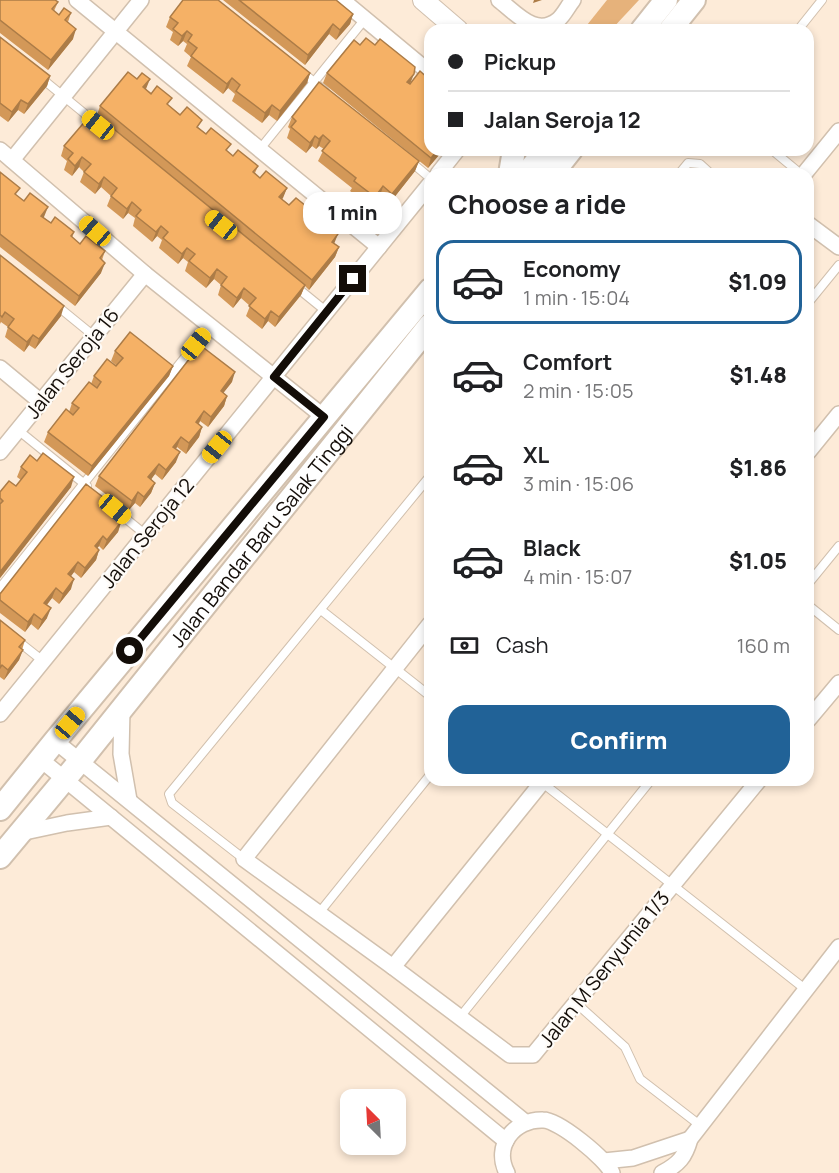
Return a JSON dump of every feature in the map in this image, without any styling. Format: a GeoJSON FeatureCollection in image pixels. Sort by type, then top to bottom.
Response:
{"type":"FeatureCollection","features":[{"type":"Feature","properties":{"kind":"main road"},"geometry":{"type":"LineString","coordinates":[[651,24],[666,0]]}},
{"type":"Feature","properties":{"kind":"main road"},"geometry":{"type":"LineString","coordinates":[[655,24],[694,0]]}},
{"type":"Feature","properties":{"kind":"main road"},"geometry":{"type":"LineString","coordinates":[[531,168],[541,156]]}},
{"type":"Feature","properties":{"kind":"main road"},"geometry":{"type":"LineString","coordinates":[[557,168],[566,156]]}},
{"type":"Feature","properties":{"kind":"main road","name":"Jalan Bandar Baru Salak Tinggi"},"geometry":{"type":"LineString","coordinates":[[0,809],[424,297]]}},
{"type":"Feature","properties":{"kind":"main road","name":"Jalan Bandar Baru Salak Tinggi"},"geometry":{"type":"LineString","coordinates":[[0,857],[80,761],[424,332]]}},
{"type":"Feature","properties":{"kind":"street"},"geometry":{"type":"LineString","coordinates":[[77,0],[379,247]]}},
{"type":"Feature","properties":{"kind":"street"},"geometry":{"type":"LineString","coordinates":[[141,0],[63,96],[6,155],[145,274],[324,417]]}},
{"type":"Feature","properties":{"kind":"street"},"geometry":{"type":"LineString","coordinates":[[342,0],[424,68]]}},
{"type":"Feature","properties":{"kind":"street"},"geometry":{"type":"LineString","coordinates":[[423,0],[451,24]]}},
{"type":"Feature","properties":{"kind":"street"},"geometry":{"type":"LineString","coordinates":[[499,0],[529,24]]}},
{"type":"Feature","properties":{"kind":"street"},"geometry":{"type":"LineString","coordinates":[[549,24],[558,20],[573,0]]}},
{"type":"Feature","properties":{"kind":"street"},"geometry":{"type":"LineString","coordinates":[[808,168],[839,130]]}},
{"type":"Feature","properties":{"kind":"street"},"geometry":{"type":"LineString","coordinates":[[443,168],[452,156]]}},
{"type":"Feature","properties":{"kind":"street","name":"Jalan Seroja 12"},"geometry":{"type":"LineString","coordinates":[[0,714],[424,191]]}},
{"type":"Feature","properties":{"kind":"street"},"geometry":{"type":"LineString","coordinates":[[814,228],[839,246]]}},
{"type":"Feature","properties":{"kind":"street","name":"Jalan Seroja 16"},"geometry":{"type":"LineString","coordinates":[[0,452],[145,274]]}},
{"type":"Feature","properties":{"kind":"street"},"geometry":{"type":"LineString","coordinates":[[0,368],[41,402]]}},
{"type":"Feature","properties":{"kind":"street"},"geometry":{"type":"LineString","coordinates":[[814,445],[839,414]]}},
{"type":"Feature","properties":{"kind":"street"},"geometry":{"type":"LineString","coordinates":[[244,859],[424,631]]}},
{"type":"Feature","properties":{"kind":"street"},"geometry":{"type":"LineString","coordinates":[[814,713],[839,683]]}},
{"type":"Feature","properties":{"kind":"street"},"geometry":{"type":"LineString","coordinates":[[122,709],[121,754],[129,801]]}},
{"type":"Feature","properties":{"kind":"street"},"geometry":{"type":"LineString","coordinates":[[55,741],[525,1122]]}},
{"type":"Feature","properties":{"kind":"street"},"geometry":{"type":"LineString","coordinates":[[40,759],[506,1141]]}},
{"type":"Feature","properties":{"kind":"street"},"geometry":{"type":"LineString","coordinates":[[393,967],[538,786]]}},
{"type":"Feature","properties":{"kind":"street","name":"Jalan M Senyumia 1/3"},"geometry":{"type":"LineString","coordinates":[[244,859],[510,1055],[533,1055],[754,786]]}},
{"type":"Feature","properties":{"kind":"street"},"geometry":{"type":"LineString","coordinates":[[20,833],[111,817]]}},
{"type":"Feature","properties":{"kind":"street"},"geometry":{"type":"LineString","coordinates":[[662,1173],[672,1168],[686,1154],[690,1139],[839,947]]}},
{"type":"Feature","properties":{"kind":"street"},"geometry":{"type":"LineString","coordinates":[[507,1173],[503,1165],[502,1154],[506,1141],[513,1129],[525,1122],[543,1120],[555,1122],[608,1167],[690,1139]]}},
{"type":"Feature","properties":{"kind":"lane"},"geometry":{"type":"LineString","coordinates":[[803,24],[822,0]]}},
{"type":"Feature","properties":{"kind":"lane"},"geometry":{"type":"LineString","coordinates":[[260,149],[365,19]]}},
{"type":"Feature","properties":{"kind":"lane"},"geometry":{"type":"LineString","coordinates":[[296,68],[332,97]]}},
{"type":"Feature","properties":{"kind":"lane"},"geometry":{"type":"LineString","coordinates":[[36,74],[99,126]]}},
{"type":"Feature","properties":{"kind":"lane"},"geometry":{"type":"LineString","coordinates":[[404,156],[424,173]]}},
{"type":"Feature","properties":{"kind":"lane"},"geometry":{"type":"LineString","coordinates":[[780,156],[795,168]]}},
{"type":"Feature","properties":{"kind":"lane"},"geometry":{"type":"LineString","coordinates":[[684,168],[688,163],[700,164],[704,168]]}},
{"type":"Feature","properties":{"kind":"lane"},"geometry":{"type":"LineString","coordinates":[[814,296],[839,265]]}},
{"type":"Feature","properties":{"kind":"lane"},"geometry":{"type":"LineString","coordinates":[[290,282],[327,312]]}},
{"type":"Feature","properties":{"kind":"lane"},"geometry":{"type":"LineString","coordinates":[[51,301],[94,336]]}},
{"type":"Feature","properties":{"kind":"lane"},"geometry":{"type":"LineString","coordinates":[[0,588],[210,326]]}},
{"type":"Feature","properties":{"kind":"lane"},"geometry":{"type":"LineString","coordinates":[[18,430],[93,491]]}},
{"type":"Feature","properties":{"kind":"lane"},"geometry":{"type":"LineString","coordinates":[[244,859],[172,803],[169,794],[424,483]]}},
{"type":"Feature","properties":{"kind":"lane"},"geometry":{"type":"LineString","coordinates":[[110,506],[146,535]]}},
{"type":"Feature","properties":{"kind":"lane"},"geometry":{"type":"LineString","coordinates":[[814,577],[839,546]]}},
{"type":"Feature","properties":{"kind":"lane"},"geometry":{"type":"LineString","coordinates":[[321,610],[424,691]]}},
{"type":"Feature","properties":{"kind":"lane"},"geometry":{"type":"LineString","coordinates":[[814,610],[839,630]]}},
{"type":"Feature","properties":{"kind":"lane"},"geometry":{"type":"LineString","coordinates":[[0,627],[43,661]]}},
{"type":"Feature","properties":{"kind":"lane"},"geometry":{"type":"LineString","coordinates":[[320,913],[424,783]]}},
{"type":"Feature","properties":{"kind":"lane"},"geometry":{"type":"LineString","coordinates":[[548,786],[805,989]]}},
{"type":"Feature","properties":{"kind":"lane"},"geometry":{"type":"LineString","coordinates":[[460,1017],[646,786]]}},
{"type":"Feature","properties":{"kind":"lane"},"geometry":{"type":"LineString","coordinates":[[576,1003],[625,1047],[640,1079],[701,1126]]}},
{"type":"Feature","properties":{"kind":"shaded area"},"geometry":{"type":"Polygon","coordinates":[[[607,0],[639,0],[617,24],[588,24],[607,0]]]}},
{"type":"Feature","properties":{"kind":"building"},"geometry":{"type":"Polygon","coordinates":[[[0,0],[55,0],[58,2],[52,9],[59,15],[64,8],[71,13],[65,20],[76,29],[51,60],[0,20],[0,0]]]}},
{"type":"Feature","properties":{"kind":"building"},"geometry":{"type":"Polygon","coordinates":[[[183,0],[218,0],[310,73],[280,111],[272,105],[265,113],[236,91],[240,85],[232,78],[227,84],[191,56],[197,48],[188,41],[192,35],[187,31],[182,36],[173,29],[178,23],[170,17],[183,0]]]}},
{"type":"Feature","properties":{"kind":"building"},"geometry":{"type":"Polygon","coordinates":[[[239,0],[336,0],[353,14],[340,30],[333,24],[308,55],[239,0]]]}},
{"type":"Feature","properties":{"kind":"building"},"geometry":{"type":"Polygon","coordinates":[[[0,37],[50,76],[28,104],[21,100],[12,112],[0,103],[0,37]]]}},
{"type":"Feature","properties":{"kind":"building"},"geometry":{"type":"Polygon","coordinates":[[[366,38],[375,45],[380,39],[415,67],[414,74],[407,82],[410,84],[420,71],[424,75],[424,152],[327,73],[354,40],[360,45],[366,38]]]}},
{"type":"Feature","properties":{"kind":"building"},"geometry":{"type":"Polygon","coordinates":[[[128,72],[137,79],[142,73],[150,79],[143,87],[151,94],[157,86],[172,98],[167,104],[180,115],[187,107],[202,120],[197,127],[206,134],[211,128],[231,144],[226,150],[233,156],[238,150],[258,166],[253,172],[260,178],[266,171],[287,188],[279,197],[289,205],[296,198],[311,210],[304,219],[315,229],[322,221],[338,234],[332,242],[339,247],[312,280],[100,106],[128,72]]]}},
{"type":"Feature","properties":{"kind":"building"},"geometry":{"type":"Polygon","coordinates":[[[319,82],[419,161],[392,194],[383,186],[375,197],[354,181],[356,178],[322,151],[330,141],[323,135],[319,139],[315,136],[310,143],[291,127],[296,121],[292,117],[319,82]]]}},
{"type":"Feature","properties":{"kind":"building"},"geometry":{"type":"Polygon","coordinates":[[[93,112],[305,285],[279,317],[271,311],[265,319],[249,306],[256,298],[244,288],[237,298],[221,285],[227,277],[217,269],[210,278],[189,261],[195,254],[187,248],[182,254],[163,238],[168,232],[161,226],[156,232],[136,216],[141,210],[132,202],[127,209],[111,196],[117,188],[104,177],[99,184],[84,172],[91,164],[82,157],[75,166],[68,159],[73,153],[64,146],[93,112]]]}},
{"type":"Feature","properties":{"kind":"building"},"geometry":{"type":"Polygon","coordinates":[[[0,172],[20,188],[15,194],[24,201],[30,193],[48,207],[41,216],[51,223],[55,217],[74,232],[71,236],[80,244],[86,236],[105,251],[100,258],[105,263],[79,296],[0,234],[0,172]]]}},
{"type":"Feature","properties":{"kind":"building"},"geometry":{"type":"Polygon","coordinates":[[[0,255],[64,306],[39,339],[33,335],[27,342],[8,327],[14,319],[5,312],[2,317],[0,315],[0,255]]]}},
{"type":"Feature","properties":{"kind":"building"},"geometry":{"type":"Polygon","coordinates":[[[130,332],[173,366],[92,466],[48,432],[66,409],[73,415],[79,408],[72,403],[89,382],[97,388],[101,382],[94,376],[107,359],[116,366],[123,358],[115,351],[130,332]]]}},
{"type":"Feature","properties":{"kind":"building"},"geometry":{"type":"Polygon","coordinates":[[[200,345],[235,372],[221,391],[227,396],[211,417],[204,411],[196,422],[202,427],[189,443],[181,437],[173,447],[180,452],[166,470],[159,464],[148,477],[155,483],[144,497],[138,492],[132,501],[99,476],[200,345]]]}},
{"type":"Feature","properties":{"kind":"building"},"geometry":{"type":"Polygon","coordinates":[[[43,453],[74,477],[0,572],[0,504],[3,501],[0,498],[0,492],[9,481],[16,486],[27,472],[21,467],[30,455],[37,461],[43,453]]]}},
{"type":"Feature","properties":{"kind":"building"},"geometry":{"type":"Polygon","coordinates":[[[86,484],[121,511],[116,518],[121,522],[107,540],[103,536],[95,546],[99,550],[85,568],[78,562],[68,574],[74,579],[63,594],[56,588],[44,603],[51,608],[42,620],[34,614],[28,622],[0,600],[0,594],[86,484]]]}},
{"type":"Feature","properties":{"kind":"building"},"geometry":{"type":"Polygon","coordinates":[[[0,620],[25,640],[19,647],[23,650],[8,670],[2,665],[0,668],[0,620]]]}},
{"type":"Feature","properties":{"kind":"route"},"geometry":{"type":"LineString","coordinates":[[130,651],[324,417],[274,377],[353,279]]}}]}
